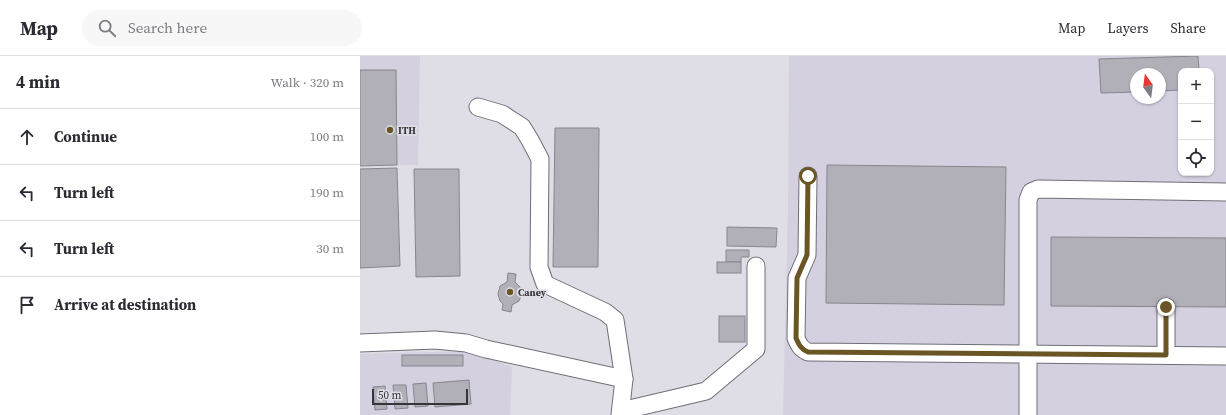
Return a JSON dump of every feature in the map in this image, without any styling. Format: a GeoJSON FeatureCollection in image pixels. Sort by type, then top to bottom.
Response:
{"type":"FeatureCollection","features":[{"type":"Feature","properties":{"kind":"lane"},"geometry":{"type":"LineString","coordinates":[[478,107],[502,114],[522,127],[540,159],[539,267],[544,284],[605,312],[615,320],[624,379],[620,413],[706,392],[756,349],[756,266]]}},
{"type":"Feature","properties":{"kind":"lane"},"geometry":{"type":"LineString","coordinates":[[808,176],[807,255],[797,278],[796,338],[803,350],[808,352],[1226,356]]}},
{"type":"Feature","properties":{"kind":"lane"},"geometry":{"type":"LineString","coordinates":[[1028,415],[1028,200],[1031,192],[1038,189],[1226,192]]}},
{"type":"Feature","properties":{"kind":"lane"},"geometry":{"type":"LineString","coordinates":[[1166,307],[1166,355]]}},
{"type":"Feature","properties":{"kind":"lane"},"geometry":{"type":"LineString","coordinates":[[360,343],[435,340],[466,343],[486,349],[624,379]]}},
{"type":"Feature","properties":{"kind":"shaded area","name":"ITH"},"geometry":{"type":"Polygon","coordinates":[[[360,56],[420,56],[418,165],[360,166],[360,56]]]}},
{"type":"Feature","properties":{"kind":"shaded area"},"geometry":{"type":"Polygon","coordinates":[[[789,56],[1226,56],[1226,415],[783,415],[788,211],[789,56]]]}},
{"type":"Feature","properties":{"kind":"shaded area"},"geometry":{"type":"Polygon","coordinates":[[[468,351],[512,367],[510,415],[360,415],[360,354],[468,351]]]}},
{"type":"Feature","properties":{"kind":"building"},"geometry":{"type":"Polygon","coordinates":[[[1198,56],[1199,68],[1178,68],[1178,90],[1166,91],[1166,68],[1130,68],[1130,92],[1101,93],[1099,59],[1198,56]]]}},
{"type":"Feature","properties":{"kind":"building"},"geometry":{"type":"Polygon","coordinates":[[[360,70],[396,70],[397,165],[360,166],[360,70]]]}},
{"type":"Feature","properties":{"kind":"building"},"geometry":{"type":"Polygon","coordinates":[[[555,128],[599,128],[598,267],[553,267],[555,128]]]}},
{"type":"Feature","properties":{"kind":"building"},"geometry":{"type":"Polygon","coordinates":[[[827,165],[1006,167],[1004,305],[826,303],[827,165]]]}},
{"type":"Feature","properties":{"kind":"building"},"geometry":{"type":"Polygon","coordinates":[[[397,168],[400,266],[360,268],[360,169],[397,168]]]}},
{"type":"Feature","properties":{"kind":"building"},"geometry":{"type":"Polygon","coordinates":[[[414,169],[459,169],[460,276],[416,277],[414,169]]]}},
{"type":"Feature","properties":{"kind":"building"},"geometry":{"type":"Polygon","coordinates":[[[727,227],[777,228],[776,247],[727,246],[727,227]]]}},
{"type":"Feature","properties":{"kind":"building"},"geometry":{"type":"Polygon","coordinates":[[[1051,237],[1226,238],[1226,307],[1051,306],[1051,237]]]}},
{"type":"Feature","properties":{"kind":"building"},"geometry":{"type":"Polygon","coordinates":[[[726,250],[749,250],[749,257],[741,257],[741,262],[726,262],[726,250]]]}},
{"type":"Feature","properties":{"kind":"building"},"geometry":{"type":"Polygon","coordinates":[[[717,262],[741,262],[741,273],[717,273],[717,262]]]}},
{"type":"Feature","properties":{"kind":"building","name":"Caney"},"geometry":{"type":"Polygon","coordinates":[[[508,273],[516,274],[515,282],[520,287],[522,294],[519,301],[512,305],[511,312],[502,310],[503,304],[500,301],[498,294],[500,286],[507,282],[508,273]]]}},
{"type":"Feature","properties":{"kind":"building"},"geometry":{"type":"Polygon","coordinates":[[[719,316],[745,316],[745,342],[719,342],[719,316]]]}},
{"type":"Feature","properties":{"kind":"building"},"geometry":{"type":"Polygon","coordinates":[[[402,355],[463,355],[463,366],[402,366],[402,355]]]}},
{"type":"Feature","properties":{"kind":"building"},"geometry":{"type":"Polygon","coordinates":[[[469,380],[471,404],[435,407],[433,383],[469,380]]]}},
{"type":"Feature","properties":{"kind":"building"},"geometry":{"type":"Polygon","coordinates":[[[426,383],[428,406],[415,407],[413,384],[426,383]]]}},
{"type":"Feature","properties":{"kind":"building"},"geometry":{"type":"Polygon","coordinates":[[[393,385],[406,385],[408,408],[395,409],[393,385]]]}},
{"type":"Feature","properties":{"kind":"building"},"geometry":{"type":"Polygon","coordinates":[[[385,386],[387,409],[375,410],[373,387],[385,386]]]}},
{"type":"Feature","properties":{"kind":"place","name":"ITH"},"geometry":{"type":"Point","coordinates":[390,130]}},
{"type":"Feature","properties":{"kind":"place","name":"Caney"},"geometry":{"type":"Point","coordinates":[510,292]}},
{"type":"Feature","properties":{"kind":"route"},"geometry":{"type":"LineString","coordinates":[[808,176],[807,255],[797,278],[796,338],[803,350],[808,352],[1166,355],[1166,307]]}}]}
